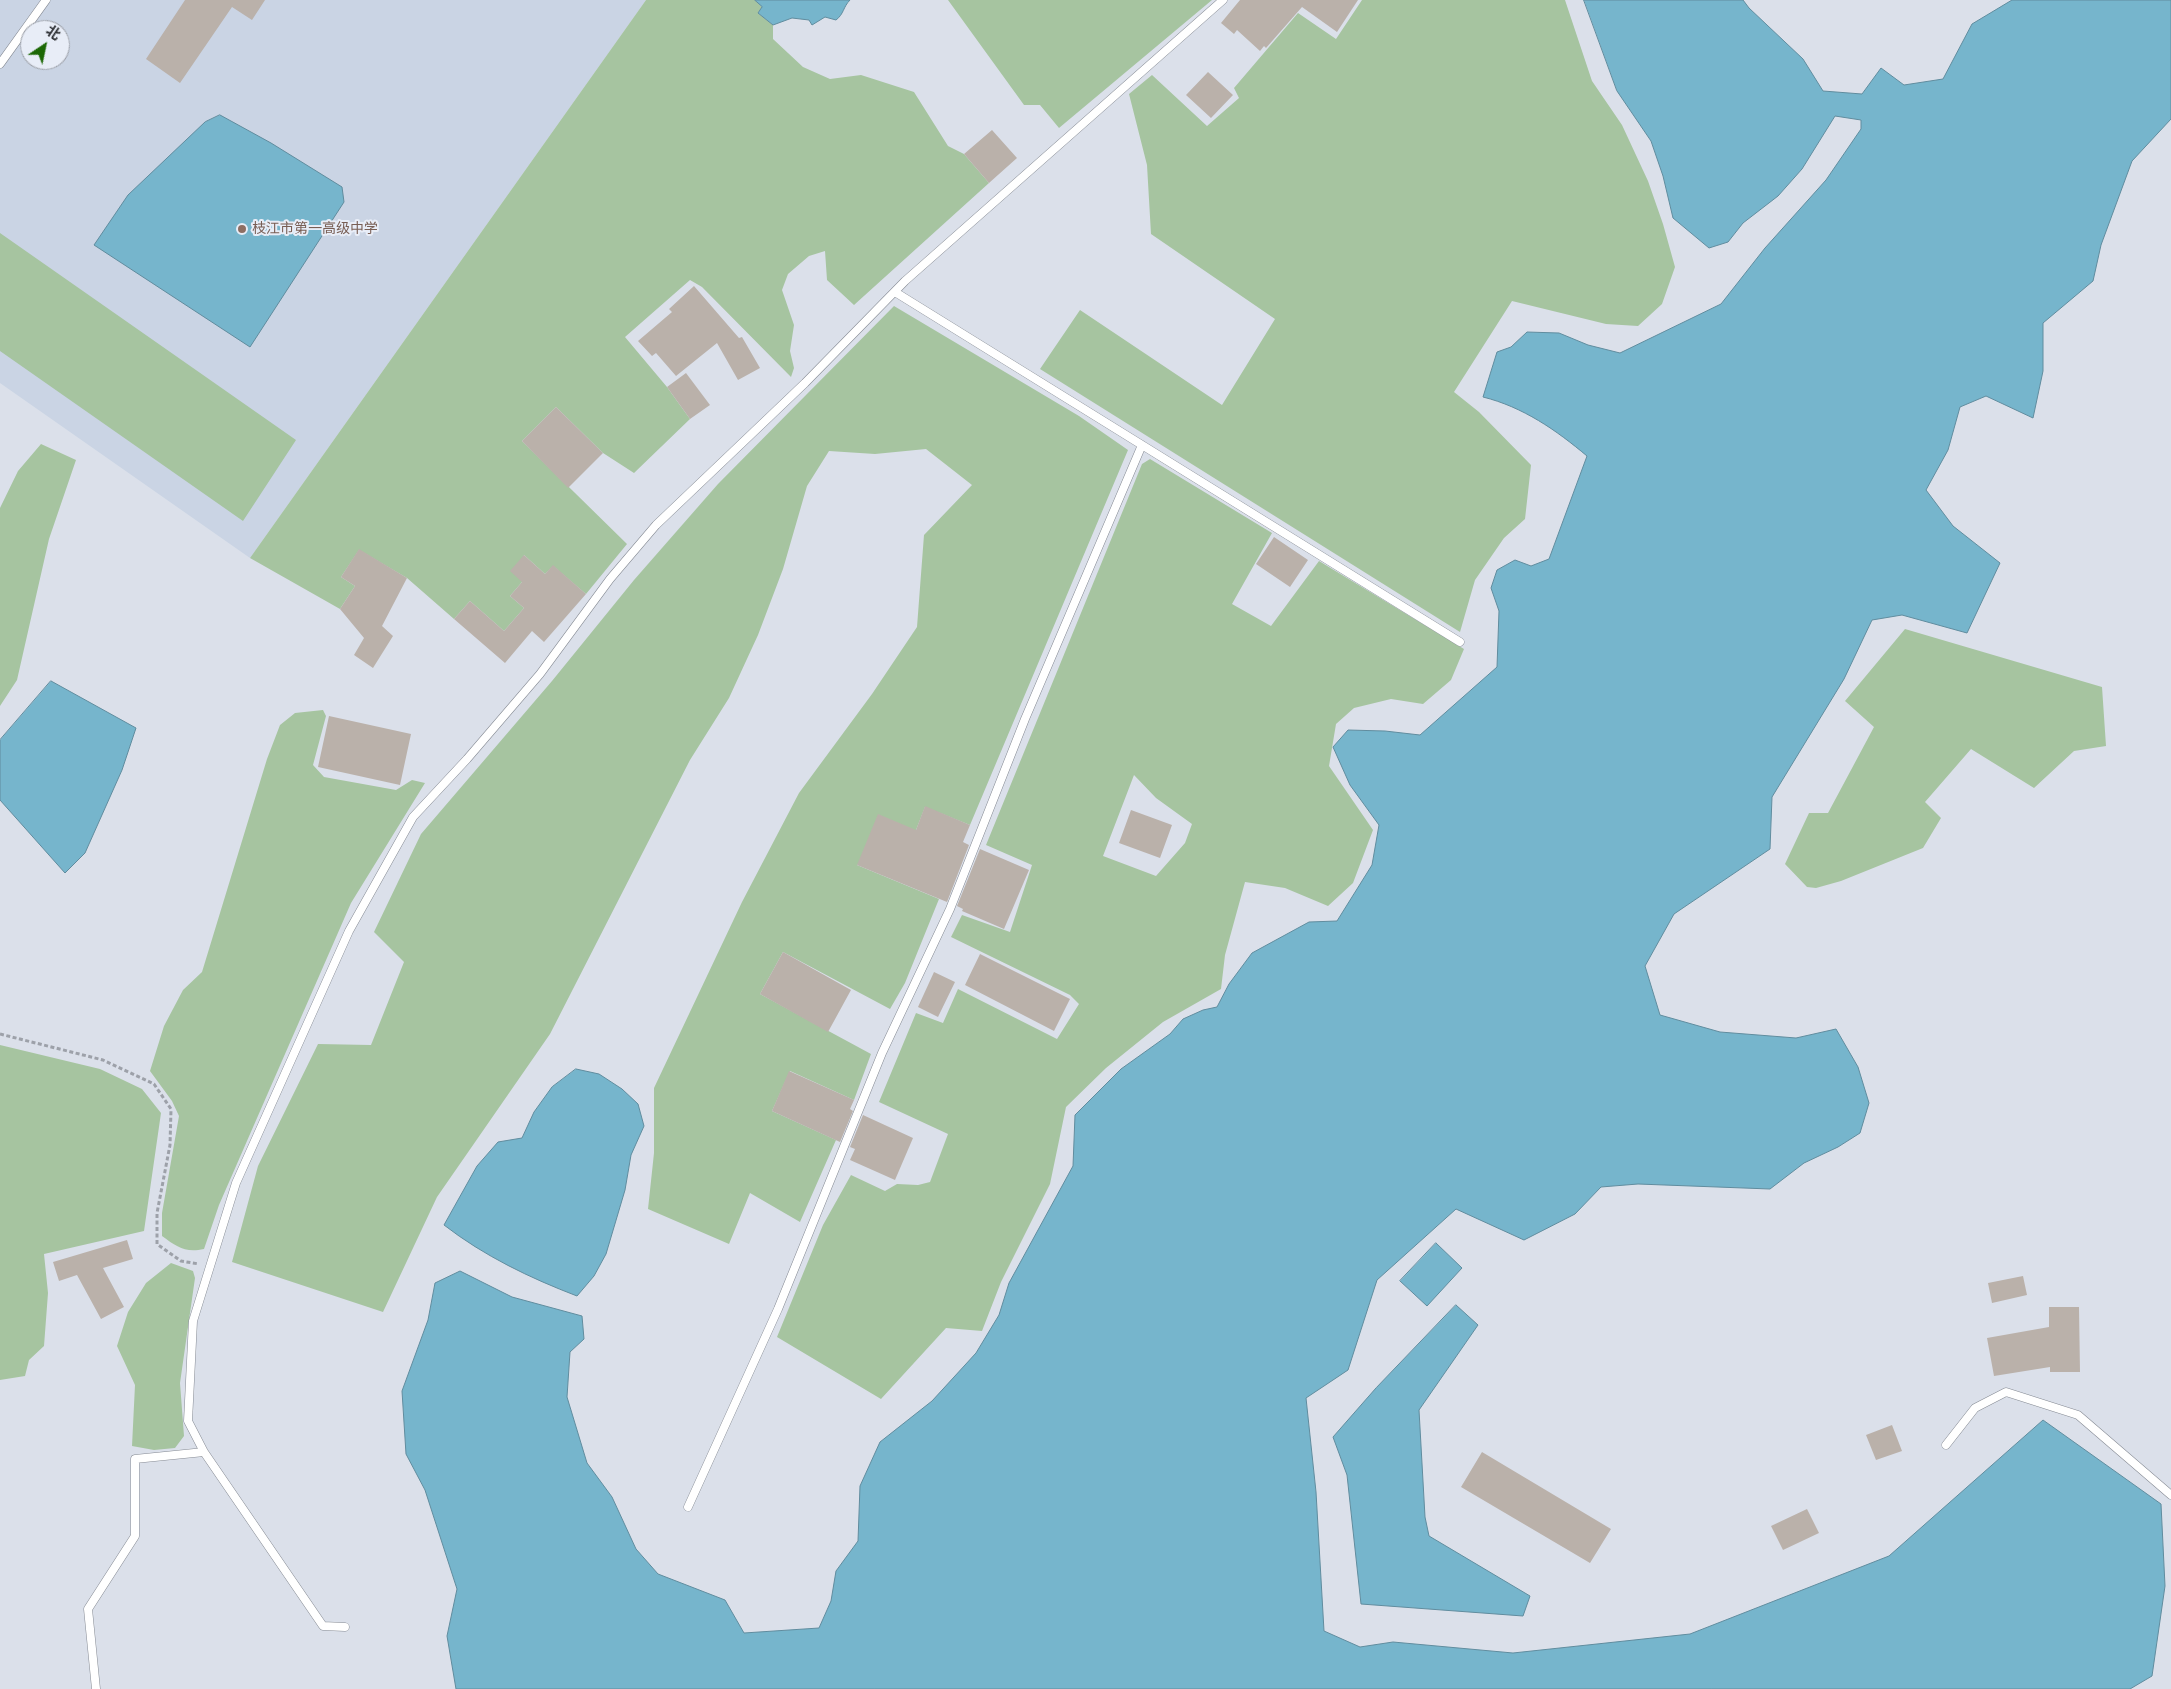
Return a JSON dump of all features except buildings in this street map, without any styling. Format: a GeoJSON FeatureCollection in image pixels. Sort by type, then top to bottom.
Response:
{"type":"FeatureCollection","features":[{"type":"Feature","properties":{"kind":"lane"},"geometry":{"type":"LineString","coordinates":[[0,64],[46,0]]}},
{"type":"Feature","properties":{"kind":"lane"},"geometry":{"type":"LineString","coordinates":[[345,1627],[323,1626],[204,1452],[188,1422],[193,1321],[236,1183],[346,939],[413,817],[467,759],[540,674],[610,579],[656,524],[805,383],[895,292],[1075,129],[1223,0]]}},
{"type":"Feature","properties":{"kind":"lane"},"geometry":{"type":"LineString","coordinates":[[895,292],[1460,642]]}},
{"type":"Feature","properties":{"kind":"lane"},"geometry":{"type":"LineString","coordinates":[[688,1507],[778,1309],[882,1053],[950,909],[1069,611],[1142,445]]}},
{"type":"Feature","properties":{"kind":"lane"},"geometry":{"type":"LineString","coordinates":[[1946,1445],[1975,1408],[2006,1392],[2078,1415],[2171,1495]]}},
{"type":"Feature","properties":{"kind":"lane"},"geometry":{"type":"LineString","coordinates":[[96,1689],[88,1609],[136,1536],[134,1459],[204,1452]]}},
{"type":"Feature","properties":{"kind":"path"},"geometry":{"type":"LineString","coordinates":[[0,1034],[104,1060],[154,1084],[171,1109],[170,1145],[157,1213],[157,1244],[181,1260],[210,1267]]}},
{"type":"Feature","properties":{"kind":"shaded area","name":"枝江市第一高级中学"},"geometry":{"type":"Polygon","coordinates":[[[0,0],[646,0],[250,558],[0,383],[0,0]]]}},
{"type":"Feature","properties":{"kind":"green space"},"geometry":{"type":"Polygon","coordinates":[[[646,0],[755,0],[762,7],[758,13],[773,25],[773,39],[803,67],[830,79],[861,75],[914,92],[948,146],[964,154],[989,183],[854,305],[827,280],[825,251],[809,256],[788,274],[782,290],[794,325],[790,351],[794,368],[791,377],[702,287],[690,280],[625,337],[667,387],[690,419],[634,473],[603,453],[556,407],[522,441],[627,544],[586,594],[553,566],[545,574],[524,555],[522,582],[510,596],[524,608],[504,631],[470,601],[454,619],[407,578],[359,550],[341,577],[355,586],[340,609],[250,558],[646,0]]]}},
{"type":"Feature","properties":{"kind":"green space"},"geometry":{"type":"Polygon","coordinates":[[[948,0],[1212,0],[1059,128],[1040,105],[1024,105],[948,0]]]}},
{"type":"Feature","properties":{"kind":"green space"},"geometry":{"type":"Polygon","coordinates":[[[1362,0],[1565,0],[1592,81],[1622,125],[1648,181],[1675,267],[1662,304],[1638,326],[1606,324],[1512,301],[1454,392],[1479,412],[1531,465],[1525,519],[1504,538],[1475,580],[1460,632],[1040,369],[1080,310],[1222,405],[1275,319],[1151,234],[1147,165],[1129,94],[1152,75],[1207,126],[1239,98],[1234,88],[1298,13],[1336,39],[1362,0]]]}},
{"type":"Feature","properties":{"kind":"green space"},"geometry":{"type":"Polygon","coordinates":[[[0,233],[296,440],[243,521],[0,351],[0,233]]]}},
{"type":"Feature","properties":{"kind":"green space"},"geometry":{"type":"Polygon","coordinates":[[[894,306],[1079,416],[1128,450],[970,825],[925,807],[916,830],[857,865],[939,899],[905,983],[890,1009],[783,952],[760,994],[871,1054],[854,1100],[790,1071],[772,1111],[836,1140],[800,1222],[750,1193],[729,1244],[648,1209],[654,1153],[654,1088],[742,902],[799,793],[872,694],[917,627],[924,535],[972,485],[926,449],[875,454],[829,451],[807,486],[783,569],[758,635],[729,698],[690,760],[550,1034],[437,1197],[383,1312],[232,1262],[258,1166],[318,1044],[371,1045],[404,962],[374,932],[421,834],[552,681],[634,580],[718,484],[894,306]]]}},
{"type":"Feature","properties":{"kind":"green space"},"geometry":{"type":"Polygon","coordinates":[[[41,444],[76,460],[49,539],[17,680],[0,706],[0,508],[18,471],[41,444]]]}},
{"type":"Feature","properties":{"kind":"green space"},"geometry":{"type":"Polygon","coordinates":[[[1150,459],[1272,533],[1232,604],[1271,626],[1319,561],[1464,649],[1451,680],[1423,704],[1391,699],[1354,708],[1336,724],[1329,766],[1373,830],[1353,883],[1328,906],[1285,888],[1245,882],[1225,955],[1221,989],[1163,1022],[1106,1068],[1066,1107],[1050,1184],[1001,1282],[982,1331],[946,1328],[881,1399],[777,1337],[823,1225],[851,1175],[885,1191],[897,1184],[918,1185],[930,1182],[948,1134],[879,1102],[916,1013],[943,1023],[958,989],[1057,1039],[1079,1004],[1070,995],[951,937],[962,915],[1010,932],[1032,865],[986,845],[1142,464],[1150,459]],[[1134,775],[1103,856],[1156,876],[1185,843],[1192,824],[1156,798],[1134,775]]]}},
{"type":"Feature","properties":{"kind":"green space"},"geometry":{"type":"Polygon","coordinates":[[[1905,629],[2102,687],[2106,746],[2074,751],[2034,788],[1971,749],[1925,802],[1941,818],[1923,848],[1841,881],[1816,888],[1807,887],[1785,864],[1809,813],[1828,813],[1874,727],[1845,701],[1905,629]]]}},
{"type":"Feature","properties":{"kind":"green space"},"geometry":{"type":"Polygon","coordinates":[[[323,710],[326,716],[313,765],[324,777],[396,790],[412,780],[425,783],[351,903],[219,1205],[204,1249],[186,1250],[162,1236],[162,1213],[179,1116],[172,1101],[150,1071],[164,1026],[183,990],[202,972],[267,759],[280,725],[295,713],[323,710]]]}},
{"type":"Feature","properties":{"kind":"green space"},"geometry":{"type":"Polygon","coordinates":[[[0,1045],[100,1069],[142,1089],[161,1113],[144,1231],[44,1254],[48,1293],[44,1346],[29,1360],[25,1376],[0,1380],[0,1045]]]}},
{"type":"Feature","properties":{"kind":"green space"},"geometry":{"type":"Polygon","coordinates":[[[171,1263],[193,1271],[195,1278],[180,1383],[184,1436],[175,1448],[154,1450],[132,1446],[135,1385],[117,1346],[128,1312],[146,1283],[171,1263]]]}},
{"type":"Feature","properties":{"kind":"water"},"geometry":{"type":"Polygon","coordinates":[[[755,0],[850,0],[836,20],[825,17],[812,25],[809,20],[792,18],[773,25],[758,13],[762,7],[755,0]]]}},
{"type":"Feature","properties":{"kind":"water"},"geometry":{"type":"Polygon","coordinates":[[[1584,0],[1743,0],[1803,59],[1823,91],[1862,94],[1881,68],[1904,85],[1943,79],[1972,24],[2012,0],[2171,0],[2171,119],[2132,161],[2101,245],[2093,281],[2043,323],[2043,371],[2033,418],[1986,396],[1960,407],[1948,450],[1926,490],[1953,526],[2000,563],[1967,633],[1902,615],[1872,620],[1844,679],[1772,797],[1770,849],[1674,914],[1645,966],[1660,1015],[1720,1032],[1796,1038],[1836,1029],[1858,1067],[1869,1103],[1860,1133],[1838,1147],[1804,1163],[1770,1189],[1638,1184],[1601,1187],[1575,1214],[1524,1240],[1456,1209],[1377,1280],[1348,1370],[1306,1398],[1316,1492],[1324,1631],[1360,1647],[1393,1642],[1513,1653],[1690,1634],[1889,1556],[2043,1420],[2161,1504],[2165,1586],[2152,1676],[2130,1689],[456,1689],[447,1636],[457,1589],[425,1490],[406,1454],[402,1391],[428,1320],[435,1283],[460,1271],[512,1297],[582,1316],[584,1339],[570,1352],[567,1397],[587,1463],[612,1497],[636,1549],[658,1574],[725,1600],[744,1633],[819,1628],[831,1601],[836,1571],[858,1541],[860,1486],[880,1442],[932,1401],[976,1353],[999,1315],[1009,1283],[1073,1166],[1075,1115],[1121,1069],[1170,1034],[1183,1019],[1203,1010],[1217,1007],[1229,984],[1252,953],[1309,922],[1337,921],[1372,865],[1379,825],[1350,785],[1333,747],[1348,730],[1385,731],[1420,735],[1497,667],[1499,611],[1491,588],[1497,570],[1515,560],[1531,566],[1549,559],[1587,456],[1538,420],[1498,401],[1483,397],[1497,352],[1511,347],[1527,332],[1559,333],[1588,345],[1620,353],[1721,304],[1765,248],[1826,180],[1861,129],[1861,120],[1835,116],[1802,169],[1778,196],[1743,223],[1728,242],[1709,248],[1673,218],[1663,176],[1651,141],[1617,91],[1584,0]]]}},
{"type":"Feature","properties":{"kind":"water"},"geometry":{"type":"Polygon","coordinates":[[[220,115],[271,143],[342,187],[344,202],[250,347],[94,245],[128,195],[205,122],[220,115]]]}},
{"type":"Feature","properties":{"kind":"water"},"geometry":{"type":"Polygon","coordinates":[[[51,681],[136,728],[122,770],[85,853],[65,873],[0,800],[0,740],[51,681]]]}},
{"type":"Feature","properties":{"kind":"water"},"geometry":{"type":"Polygon","coordinates":[[[576,1069],[599,1074],[622,1089],[638,1104],[644,1126],[631,1155],[625,1190],[606,1254],[594,1276],[577,1296],[542,1282],[491,1256],[444,1225],[477,1166],[498,1142],[522,1138],[534,1112],[552,1087],[576,1069]]]}},
{"type":"Feature","properties":{"kind":"water"},"geometry":{"type":"Polygon","coordinates":[[[1436,1243],[1462,1268],[1427,1306],[1400,1281],[1436,1243]]]}},
{"type":"Feature","properties":{"kind":"water"},"geometry":{"type":"Polygon","coordinates":[[[1456,1305],[1478,1325],[1419,1410],[1425,1517],[1429,1536],[1530,1596],[1523,1616],[1361,1604],[1347,1475],[1333,1437],[1376,1388],[1456,1305]]]}},
{"type":"Feature","properties":{"kind":"place","name":"枝江市第一高级中学"},"geometry":{"type":"Point","coordinates":[242,229]}}]}
